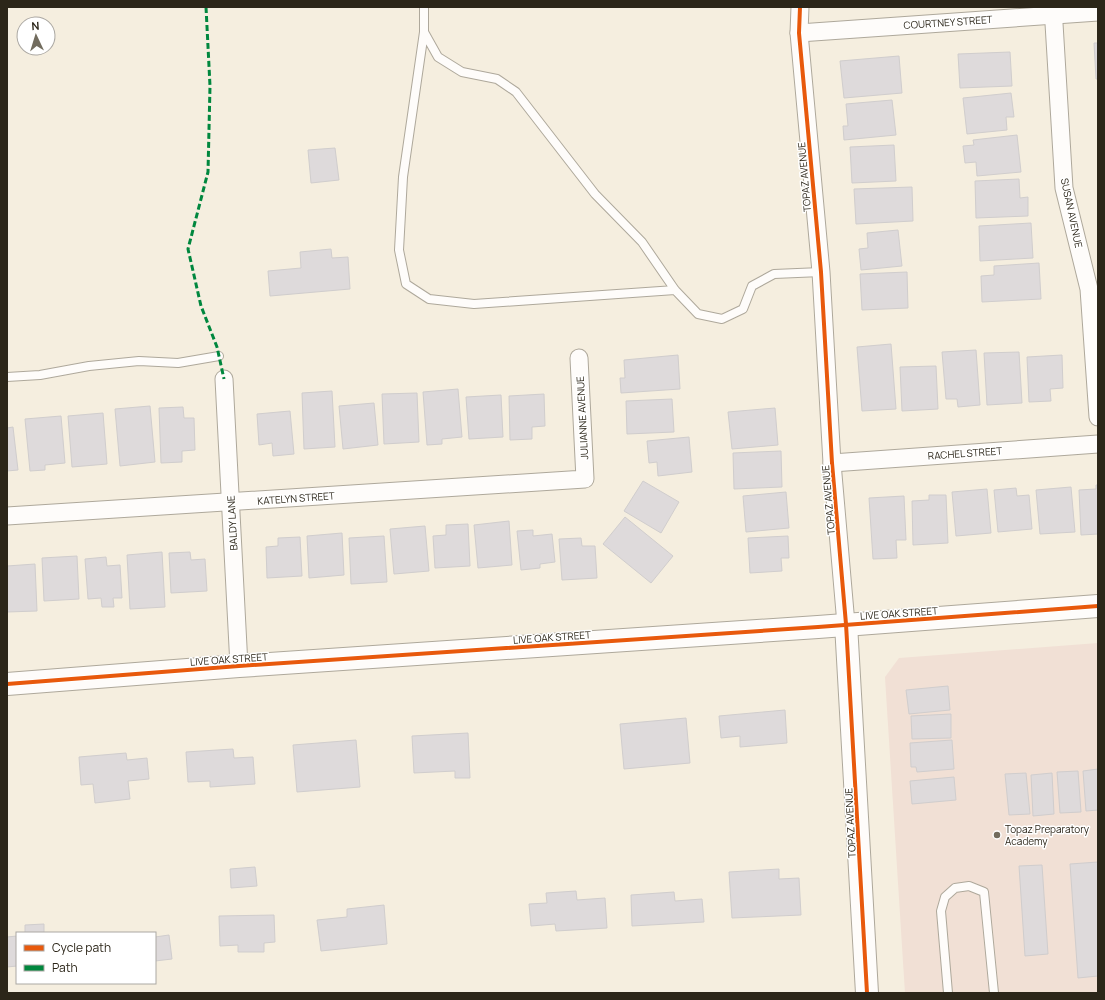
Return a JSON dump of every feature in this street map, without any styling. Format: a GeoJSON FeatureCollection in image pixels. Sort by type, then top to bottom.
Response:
{"type":"FeatureCollection","features":[{"type":"Feature","properties":{"kind":"street","name":"TOPAZ AVENUE"},"geometry":{"type":"LineString","coordinates":[[800,7],[799,34],[821,272],[832,463],[846,624],[867,993]]}},
{"type":"Feature","properties":{"kind":"street","name":"COURTNEY STREET"},"geometry":{"type":"LineString","coordinates":[[799,34],[1053,11],[1098,12]]}},
{"type":"Feature","properties":{"kind":"street","name":"SUSAN AVENUE"},"geometry":{"type":"LineString","coordinates":[[1053,11],[1064,188],[1089,288],[1098,417]]}},
{"type":"Feature","properties":{"kind":"street","name":"JULIANNE AVENUE"},"geometry":{"type":"LineString","coordinates":[[579,358],[585,479]]}},
{"type":"Feature","properties":{"kind":"street","name":"BALDY LANE"},"geometry":{"type":"LineString","coordinates":[[224,379],[239,666]]}},
{"type":"Feature","properties":{"kind":"street","name":"RACHEL STREET"},"geometry":{"type":"LineString","coordinates":[[832,463],[1098,444]]}},
{"type":"Feature","properties":{"kind":"street","name":"KATELYN STREET"},"geometry":{"type":"LineString","coordinates":[[7,516],[585,479]]}},
{"type":"Feature","properties":{"kind":"street","name":"LIVE OAK STREET"},"geometry":{"type":"LineString","coordinates":[[7,684],[239,666],[818,627],[1098,606]]}},
{"type":"Feature","properties":{"kind":"lane"},"geometry":{"type":"LineString","coordinates":[[424,7],[424,32],[403,177],[399,250],[406,284],[429,299],[474,304],[675,290]]}},
{"type":"Feature","properties":{"kind":"lane"},"geometry":{"type":"LineString","coordinates":[[424,32],[438,57],[462,72],[497,79],[516,92],[595,194],[642,242],[675,290],[698,314],[722,319],[743,309],[752,286],[774,274],[821,272]]}},
{"type":"Feature","properties":{"kind":"lane"},"geometry":{"type":"LineString","coordinates":[[7,377],[40,375],[89,366],[139,361],[178,363],[219,356]]}},
{"type":"Feature","properties":{"kind":"lane"},"geometry":{"type":"LineString","coordinates":[[948,993],[941,911],[945,897],[955,888],[969,886],[984,892],[994,993]]}},
{"type":"Feature","properties":{"kind":"shaded area","name":"Topaz Preparatory Academy"},"geometry":{"type":"Polygon","coordinates":[[[1098,643],[1098,993],[905,993],[885,677],[899,658],[1098,643]]]}},
{"type":"Feature","properties":{"kind":"building"},"geometry":{"type":"Polygon","coordinates":[[[1094,43],[1098,43],[1098,79],[1096,79],[1094,43]]]}},
{"type":"Feature","properties":{"kind":"building"},"geometry":{"type":"Polygon","coordinates":[[[1010,52],[1012,86],[960,88],[958,54],[1010,52]]]}},
{"type":"Feature","properties":{"kind":"building"},"geometry":{"type":"Polygon","coordinates":[[[899,56],[902,93],[844,98],[840,61],[899,56]]]}},
{"type":"Feature","properties":{"kind":"building"},"geometry":{"type":"Polygon","coordinates":[[[1011,93],[1014,117],[1006,117],[1007,130],[967,134],[963,98],[1011,93]]]}},
{"type":"Feature","properties":{"kind":"building"},"geometry":{"type":"Polygon","coordinates":[[[892,100],[896,135],[844,140],[843,126],[848,126],[846,104],[892,100]]]}},
{"type":"Feature","properties":{"kind":"building"},"geometry":{"type":"Polygon","coordinates":[[[1017,135],[1021,172],[977,176],[976,162],[965,163],[963,146],[974,145],[973,140],[1017,135]]]}},
{"type":"Feature","properties":{"kind":"building"},"geometry":{"type":"Polygon","coordinates":[[[894,145],[896,181],[852,183],[850,147],[894,145]]]}},
{"type":"Feature","properties":{"kind":"building"},"geometry":{"type":"Polygon","coordinates":[[[335,148],[339,180],[311,183],[308,150],[335,148]]]}},
{"type":"Feature","properties":{"kind":"building"},"geometry":{"type":"Polygon","coordinates":[[[1019,179],[1020,198],[1028,197],[1028,216],[976,218],[975,181],[1019,179]]]}},
{"type":"Feature","properties":{"kind":"building"},"geometry":{"type":"Polygon","coordinates":[[[912,187],[913,221],[856,224],[854,189],[912,187]]]}},
{"type":"Feature","properties":{"kind":"building"},"geometry":{"type":"Polygon","coordinates":[[[1031,223],[1033,258],[980,261],[979,226],[1031,223]]]}},
{"type":"Feature","properties":{"kind":"building"},"geometry":{"type":"Polygon","coordinates":[[[898,230],[902,266],[861,270],[859,249],[868,248],[867,233],[898,230]]]}},
{"type":"Feature","properties":{"kind":"building"},"geometry":{"type":"Polygon","coordinates":[[[331,249],[332,258],[348,257],[350,289],[270,296],[268,271],[301,268],[300,252],[331,249]]]}},
{"type":"Feature","properties":{"kind":"building"},"geometry":{"type":"Polygon","coordinates":[[[1039,263],[1041,299],[982,302],[981,276],[994,275],[994,266],[1039,263]]]}},
{"type":"Feature","properties":{"kind":"building"},"geometry":{"type":"Polygon","coordinates":[[[907,272],[908,308],[862,310],[860,274],[907,272]]]}},
{"type":"Feature","properties":{"kind":"building"},"geometry":{"type":"Polygon","coordinates":[[[891,344],[896,409],[862,411],[857,347],[891,344]]]}},
{"type":"Feature","properties":{"kind":"building"},"geometry":{"type":"Polygon","coordinates":[[[976,350],[980,405],[958,407],[957,399],[946,399],[942,352],[976,350]]]}},
{"type":"Feature","properties":{"kind":"building"},"geometry":{"type":"Polygon","coordinates":[[[1019,352],[1022,403],[987,405],[984,353],[1019,352]]]}},
{"type":"Feature","properties":{"kind":"building"},"geometry":{"type":"Polygon","coordinates":[[[678,355],[680,389],[621,393],[620,378],[625,378],[624,360],[678,355]]]}},
{"type":"Feature","properties":{"kind":"building"},"geometry":{"type":"Polygon","coordinates":[[[1062,355],[1063,388],[1050,389],[1051,401],[1029,402],[1027,357],[1062,355]]]}},
{"type":"Feature","properties":{"kind":"building"},"geometry":{"type":"Polygon","coordinates":[[[936,366],[938,409],[902,411],[900,367],[936,366]]]}},
{"type":"Feature","properties":{"kind":"building"},"geometry":{"type":"Polygon","coordinates":[[[458,389],[462,437],[442,439],[442,444],[427,445],[423,392],[458,389]]]}},
{"type":"Feature","properties":{"kind":"building"},"geometry":{"type":"Polygon","coordinates":[[[332,391],[335,447],[304,449],[302,393],[332,391]]]}},
{"type":"Feature","properties":{"kind":"building"},"geometry":{"type":"Polygon","coordinates":[[[417,393],[419,442],[384,444],[382,394],[417,393]]]}},
{"type":"Feature","properties":{"kind":"building"},"geometry":{"type":"Polygon","coordinates":[[[544,394],[545,426],[532,427],[532,439],[510,440],[509,396],[544,394]]]}},
{"type":"Feature","properties":{"kind":"building"},"geometry":{"type":"Polygon","coordinates":[[[501,395],[503,437],[469,439],[466,397],[501,395]]]}},
{"type":"Feature","properties":{"kind":"building"},"geometry":{"type":"Polygon","coordinates":[[[672,399],[674,432],[627,434],[626,401],[672,399]]]}},
{"type":"Feature","properties":{"kind":"building"},"geometry":{"type":"Polygon","coordinates":[[[374,403],[378,445],[343,449],[339,406],[374,403]]]}},
{"type":"Feature","properties":{"kind":"building"},"geometry":{"type":"Polygon","coordinates":[[[150,406],[155,462],[120,466],[115,409],[150,406]]]}},
{"type":"Feature","properties":{"kind":"building"},"geometry":{"type":"Polygon","coordinates":[[[183,407],[184,418],[194,418],[195,450],[182,451],[182,462],[161,463],[159,408],[183,407]]]}},
{"type":"Feature","properties":{"kind":"building"},"geometry":{"type":"Polygon","coordinates":[[[775,408],[778,445],[732,449],[728,412],[775,408]]]}},
{"type":"Feature","properties":{"kind":"building"},"geometry":{"type":"Polygon","coordinates":[[[290,411],[294,454],[273,456],[272,443],[259,445],[257,414],[290,411]]]}},
{"type":"Feature","properties":{"kind":"building"},"geometry":{"type":"Polygon","coordinates":[[[103,413],[107,464],[72,467],[68,416],[103,413]]]}},
{"type":"Feature","properties":{"kind":"building"},"geometry":{"type":"Polygon","coordinates":[[[61,416],[65,463],[45,465],[45,470],[30,471],[25,419],[61,416]]]}},
{"type":"Feature","properties":{"kind":"building"},"geometry":{"type":"Polygon","coordinates":[[[13,427],[18,470],[7,471],[7,428],[13,427]]]}},
{"type":"Feature","properties":{"kind":"building"},"geometry":{"type":"Polygon","coordinates":[[[689,437],[692,472],[658,476],[657,462],[649,463],[647,441],[689,437]]]}},
{"type":"Feature","properties":{"kind":"building"},"geometry":{"type":"Polygon","coordinates":[[[781,451],[782,487],[734,489],[733,453],[781,451]]]}},
{"type":"Feature","properties":{"kind":"building"},"geometry":{"type":"Polygon","coordinates":[[[643,481],[679,502],[661,533],[624,511],[643,481]]]}},
{"type":"Feature","properties":{"kind":"building"},"geometry":{"type":"Polygon","coordinates":[[[1096,485],[1098,485],[1098,534],[1081,535],[1079,490],[1096,489],[1096,485]]]}},
{"type":"Feature","properties":{"kind":"building"},"geometry":{"type":"Polygon","coordinates":[[[1071,487],[1075,532],[1040,534],[1036,490],[1071,487]]]}},
{"type":"Feature","properties":{"kind":"building"},"geometry":{"type":"Polygon","coordinates":[[[1016,488],[1017,496],[1029,495],[1032,529],[998,532],[994,490],[1016,488]]]}},
{"type":"Feature","properties":{"kind":"building"},"geometry":{"type":"Polygon","coordinates":[[[987,489],[991,533],[956,536],[952,492],[987,489]]]}},
{"type":"Feature","properties":{"kind":"building"},"geometry":{"type":"Polygon","coordinates":[[[786,492],[789,528],[746,532],[743,496],[786,492]]]}},
{"type":"Feature","properties":{"kind":"building"},"geometry":{"type":"Polygon","coordinates":[[[929,495],[946,495],[948,543],[913,545],[912,501],[929,500],[929,495]]]}},
{"type":"Feature","properties":{"kind":"building"},"geometry":{"type":"Polygon","coordinates":[[[904,496],[906,540],[896,540],[897,558],[873,559],[869,498],[904,496]]]}},
{"type":"Feature","properties":{"kind":"building"},"geometry":{"type":"Polygon","coordinates":[[[625,517],[673,556],[651,583],[603,544],[625,517]]]}},
{"type":"Feature","properties":{"kind":"building"},"geometry":{"type":"Polygon","coordinates":[[[509,521],[512,565],[478,568],[474,525],[509,521]]]}},
{"type":"Feature","properties":{"kind":"building"},"geometry":{"type":"Polygon","coordinates":[[[468,524],[470,566],[435,568],[433,536],[446,535],[446,525],[468,524]]]}},
{"type":"Feature","properties":{"kind":"building"},"geometry":{"type":"Polygon","coordinates":[[[425,526],[429,571],[394,574],[390,529],[425,526]]]}},
{"type":"Feature","properties":{"kind":"building"},"geometry":{"type":"Polygon","coordinates":[[[533,530],[533,536],[552,534],[555,562],[540,564],[540,568],[521,570],[517,531],[533,530]]]}},
{"type":"Feature","properties":{"kind":"building"},"geometry":{"type":"Polygon","coordinates":[[[342,533],[344,575],[309,578],[307,536],[342,533]]]}},
{"type":"Feature","properties":{"kind":"building"},"geometry":{"type":"Polygon","coordinates":[[[384,536],[387,582],[351,584],[349,538],[384,536]]]}},
{"type":"Feature","properties":{"kind":"building"},"geometry":{"type":"Polygon","coordinates":[[[788,536],[789,558],[781,558],[782,571],[750,573],[748,538],[788,536]]]}},
{"type":"Feature","properties":{"kind":"building"},"geometry":{"type":"Polygon","coordinates":[[[300,537],[302,576],[267,578],[266,547],[278,546],[278,538],[300,537]]]}},
{"type":"Feature","properties":{"kind":"building"},"geometry":{"type":"Polygon","coordinates":[[[581,538],[582,546],[595,546],[597,578],[562,580],[559,539],[581,538]]]}},
{"type":"Feature","properties":{"kind":"building"},"geometry":{"type":"Polygon","coordinates":[[[162,552],[165,607],[130,609],[127,555],[162,552]]]}},
{"type":"Feature","properties":{"kind":"building"},"geometry":{"type":"Polygon","coordinates":[[[190,552],[191,560],[205,559],[207,591],[171,593],[169,553],[190,552]]]}},
{"type":"Feature","properties":{"kind":"building"},"geometry":{"type":"Polygon","coordinates":[[[77,556],[79,599],[44,601],[42,558],[77,556]]]}},
{"type":"Feature","properties":{"kind":"building"},"geometry":{"type":"Polygon","coordinates":[[[106,557],[107,566],[120,565],[122,598],[113,598],[114,607],[102,607],[101,598],[88,599],[85,559],[106,557]]]}},
{"type":"Feature","properties":{"kind":"building"},"geometry":{"type":"Polygon","coordinates":[[[35,564],[37,611],[7,612],[7,566],[35,564]]]}},
{"type":"Feature","properties":{"kind":"building"},"geometry":{"type":"Polygon","coordinates":[[[948,686],[950,710],[909,714],[906,690],[948,686]]]}},
{"type":"Feature","properties":{"kind":"building"},"geometry":{"type":"Polygon","coordinates":[[[785,710],[787,743],[740,747],[740,736],[721,738],[719,716],[785,710]]]}},
{"type":"Feature","properties":{"kind":"building"},"geometry":{"type":"Polygon","coordinates":[[[951,714],[951,738],[912,739],[911,716],[951,714]]]}},
{"type":"Feature","properties":{"kind":"building"},"geometry":{"type":"Polygon","coordinates":[[[686,718],[690,763],[624,769],[620,724],[686,718]]]}},
{"type":"Feature","properties":{"kind":"building"},"geometry":{"type":"Polygon","coordinates":[[[468,733],[470,778],[455,778],[455,771],[414,773],[412,736],[468,733]]]}},
{"type":"Feature","properties":{"kind":"building"},"geometry":{"type":"Polygon","coordinates":[[[356,740],[360,787],[297,792],[293,745],[356,740]]]}},
{"type":"Feature","properties":{"kind":"building"},"geometry":{"type":"Polygon","coordinates":[[[952,740],[954,769],[917,772],[916,767],[911,767],[910,743],[952,740]]]}},
{"type":"Feature","properties":{"kind":"building"},"geometry":{"type":"Polygon","coordinates":[[[233,749],[234,758],[253,757],[255,784],[210,787],[210,781],[188,782],[186,752],[233,749]]]}},
{"type":"Feature","properties":{"kind":"building"},"geometry":{"type":"Polygon","coordinates":[[[126,753],[127,760],[147,758],[149,779],[128,781],[130,799],[95,803],[93,784],[81,785],[79,757],[126,753]]]}},
{"type":"Feature","properties":{"kind":"building"},"geometry":{"type":"Polygon","coordinates":[[[1098,769],[1098,810],[1086,811],[1083,771],[1098,769]]]}},
{"type":"Feature","properties":{"kind":"building"},"geometry":{"type":"Polygon","coordinates":[[[1078,771],[1081,812],[1060,813],[1057,772],[1078,771]]]}},
{"type":"Feature","properties":{"kind":"building"},"geometry":{"type":"Polygon","coordinates":[[[1026,773],[1030,814],[1009,815],[1005,774],[1026,773]]]}},
{"type":"Feature","properties":{"kind":"building"},"geometry":{"type":"Polygon","coordinates":[[[1052,773],[1054,814],[1033,816],[1031,775],[1052,773]]]}},
{"type":"Feature","properties":{"kind":"building"},"geometry":{"type":"Polygon","coordinates":[[[954,777],[956,800],[912,804],[910,781],[954,777]]]}},
{"type":"Feature","properties":{"kind":"building"},"geometry":{"type":"Polygon","coordinates":[[[1098,862],[1098,976],[1078,978],[1070,864],[1098,862]]]}},
{"type":"Feature","properties":{"kind":"building"},"geometry":{"type":"Polygon","coordinates":[[[1042,865],[1048,954],[1025,956],[1019,866],[1042,865]]]}},
{"type":"Feature","properties":{"kind":"building"},"geometry":{"type":"Polygon","coordinates":[[[255,867],[257,886],[231,888],[230,869],[255,867]]]}},
{"type":"Feature","properties":{"kind":"building"},"geometry":{"type":"Polygon","coordinates":[[[779,869],[779,879],[799,878],[801,915],[732,918],[729,872],[779,869]]]}},
{"type":"Feature","properties":{"kind":"building"},"geometry":{"type":"Polygon","coordinates":[[[576,891],[577,900],[605,898],[607,928],[556,931],[555,924],[531,926],[529,904],[547,903],[546,893],[576,891]]]}},
{"type":"Feature","properties":{"kind":"building"},"geometry":{"type":"Polygon","coordinates":[[[674,892],[675,901],[702,899],[704,922],[632,926],[631,895],[674,892]]]}},
{"type":"Feature","properties":{"kind":"building"},"geometry":{"type":"Polygon","coordinates":[[[384,905],[387,944],[321,951],[317,920],[347,917],[347,909],[384,905]]]}},
{"type":"Feature","properties":{"kind":"building"},"geometry":{"type":"Polygon","coordinates":[[[274,915],[275,942],[264,943],[264,952],[238,952],[238,945],[220,946],[219,916],[274,915]]]}},
{"type":"Feature","properties":{"kind":"building"},"geometry":{"type":"Polygon","coordinates":[[[44,924],[44,932],[25,932],[25,925],[44,924]]]}},
{"type":"Feature","properties":{"kind":"building"},"geometry":{"type":"Polygon","coordinates":[[[169,935],[172,959],[156,961],[156,937],[169,935]]]}},
{"type":"Feature","properties":{"kind":"building"},"geometry":{"type":"Polygon","coordinates":[[[16,936],[16,966],[7,967],[7,937],[16,936]]]}},
{"type":"Feature","properties":{"kind":"marked path"},"geometry":{"type":"LineString","coordinates":[[206,7],[210,86],[208,172],[188,249],[201,306],[217,347],[224,379]]}},
{"type":"Feature","properties":{"kind":"cycle path"},"geometry":{"type":"LineString","coordinates":[[800,7],[799,33],[821,272],[832,463],[846,624],[867,993]]}},
{"type":"Feature","properties":{"kind":"cycle path"},"geometry":{"type":"LineString","coordinates":[[7,684],[239,666],[818,627],[1098,606]]}},
{"type":"Feature","properties":{"kind":"place","name":"Topaz Preparatory Academy"},"geometry":{"type":"Point","coordinates":[997,835]}}]}
